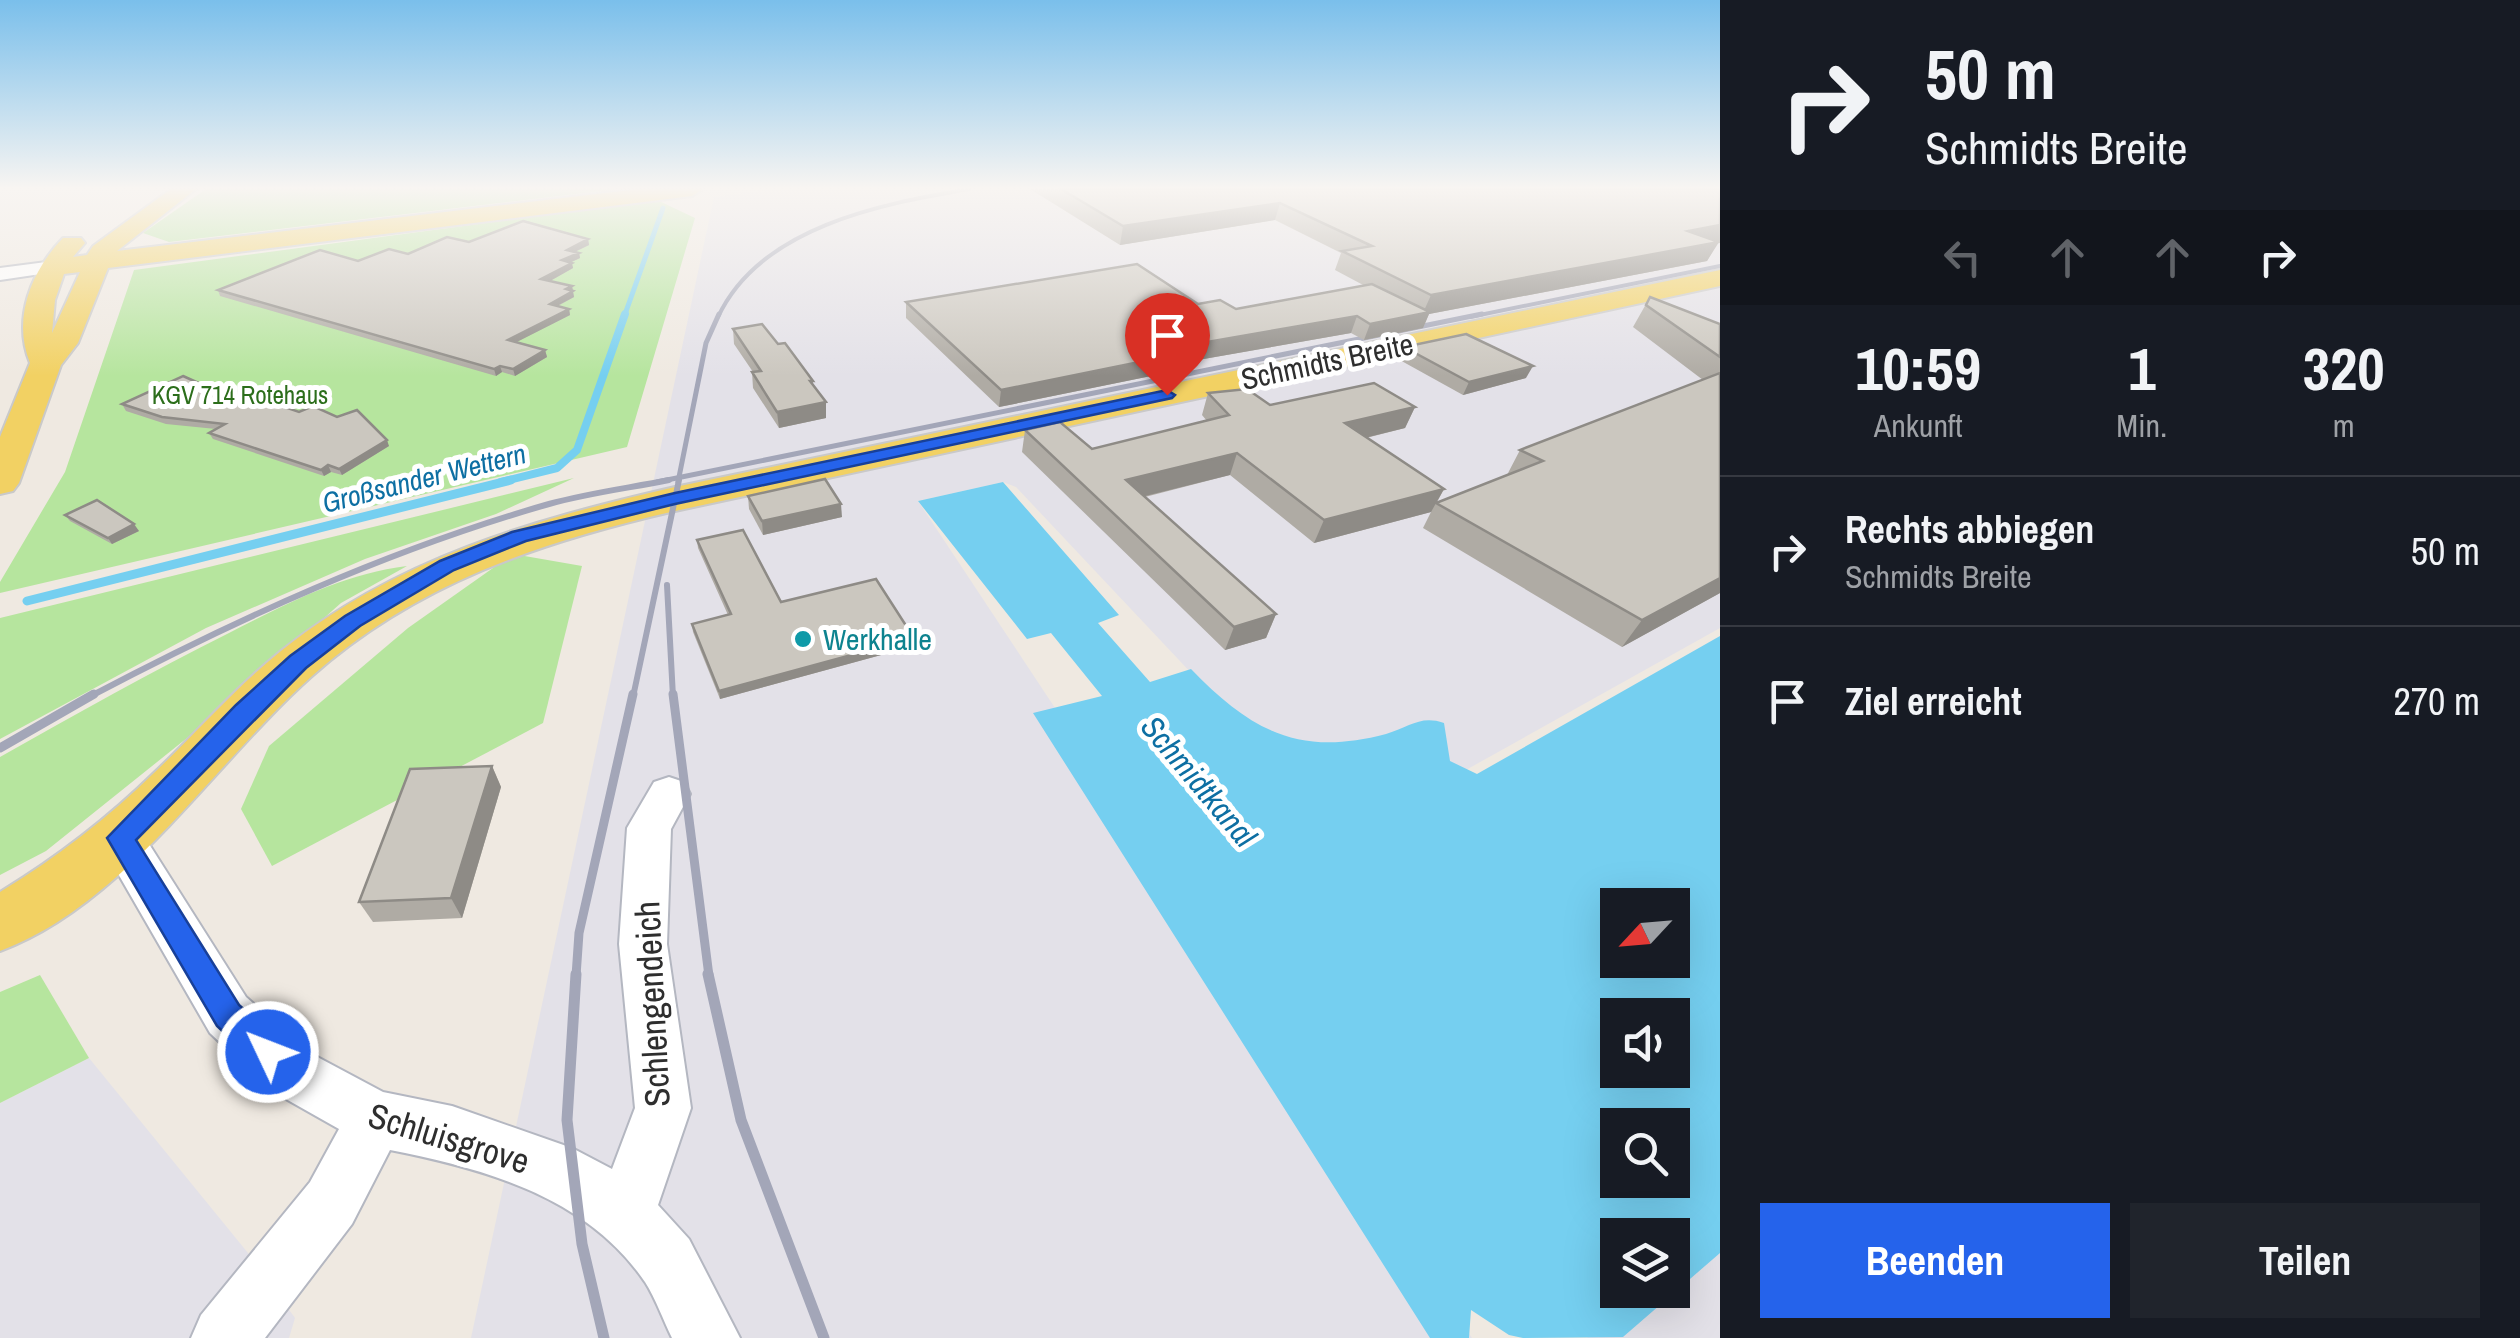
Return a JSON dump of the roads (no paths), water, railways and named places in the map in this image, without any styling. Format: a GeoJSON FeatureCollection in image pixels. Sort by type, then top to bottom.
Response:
{"type":"FeatureCollection","features":[{"type":"Feature","properties":{"kind":"main road"},"geometry":{"type":"LineString","coordinates":[[46,363],[36,348],[38,321],[54,267],[65,251]]}},
{"type":"Feature","properties":{"kind":"main road"},"geometry":{"type":"LineString","coordinates":[[0,483],[46,363],[63,343],[96,261],[104,251]]}},
{"type":"Feature","properties":{"kind":"main road"},"geometry":{"type":"LineString","coordinates":[[54,267],[175,251]]}},
{"type":"Feature","properties":{"kind":"main road","name":"Schmidts Breite"},"geometry":{"type":"LineString","coordinates":[[0,924],[69,879],[120,838],[244,712],[311,652],[418,581],[519,536],[675,499],[1720,278]]}},
{"type":"Feature","properties":{"kind":"street"},"geometry":{"type":"LineString","coordinates":[[0,274],[54,267]]}},
{"type":"Feature","properties":{"kind":"street","name":"Schlengendeich"},"geometry":{"type":"LineString","coordinates":[[625,1214],[663,1108],[644,944],[648,828],[669,794]]}},
{"type":"Feature","properties":{"kind":"street","name":"Schluisgrove"},"geometry":{"type":"LineString","coordinates":[[120,838],[228,1015],[289,1071],[376,1119],[452,1134],[572,1177],[625,1214],[666,1261],[707,1338]]}},
{"type":"Feature","properties":{"kind":"street"},"geometry":{"type":"LineString","coordinates":[[224,1338],[331,1202],[376,1119]]}},
{"type":"Feature","properties":{"kind":"water","name":"Schmidtkanal"},"geometry":{"type":"Polygon","coordinates":[[[1003,482],[1119,615],[1098,623],[1150,682],[1191,669],[1256,723],[1302,740],[1355,740],[1421,721],[1444,723],[1450,761],[1477,774],[1720,636],[1720,1253],[1690,1279],[1690,1218],[1600,1218],[1600,1308],[1656,1308],[1623,1337],[1523,1338],[1509,1335],[1471,1310],[1469,1338],[1430,1338],[1033,713],[1102,696],[1051,633],[1027,639],[918,501],[1003,482]]]}},
{"type":"Feature","properties":{"kind":"waterway","name":"Großsander Wettern"},"geometry":{"type":"LineString","coordinates":[[624,317],[647,251]]}},
{"type":"Feature","properties":{"kind":"waterway","name":"Großsander Wettern"},"geometry":{"type":"LineString","coordinates":[[501,482],[557,468],[577,450],[625,314]]}},
{"type":"Feature","properties":{"kind":"waterway","name":"Großsander Wettern"},"geometry":{"type":"LineString","coordinates":[[27,601],[511,480]]}},
{"type":"Feature","properties":{"kind":"railway"},"geometry":{"type":"LineString","coordinates":[[718,317],[737,286],[777,251]]}},
{"type":"Feature","properties":{"kind":"railway"},"geometry":{"type":"LineString","coordinates":[[1470,317],[1720,266]]}},
{"type":"Feature","properties":{"kind":"railway"},"geometry":{"type":"LineString","coordinates":[[679,478],[706,343],[719,314]]}},
{"type":"Feature","properties":{"kind":"railway"},"geometry":{"type":"LineString","coordinates":[[679,478],[1482,314]]}},
{"type":"Feature","properties":{"kind":"railway"},"geometry":{"type":"LineString","coordinates":[[657,482],[679,478]]}},
{"type":"Feature","properties":{"kind":"railway"},"geometry":{"type":"LineString","coordinates":[[678,482],[679,478]]}},
{"type":"Feature","properties":{"kind":"railway"},"geometry":{"type":"LineString","coordinates":[[89,697],[314,588],[430,543],[564,500],[669,480]]}},
{"type":"Feature","properties":{"kind":"railway"},"geometry":{"type":"LineString","coordinates":[[633,697],[679,480]]}},
{"type":"Feature","properties":{"kind":"railway"},"geometry":{"type":"LineString","coordinates":[[667,585],[673,697]]}},
{"type":"Feature","properties":{"kind":"railway"},"geometry":{"type":"LineString","coordinates":[[0,748],[94,694]]}},
{"type":"Feature","properties":{"kind":"railway"},"geometry":{"type":"LineString","coordinates":[[576,976],[579,933],[633,694]]}},
{"type":"Feature","properties":{"kind":"railway"},"geometry":{"type":"LineString","coordinates":[[673,694],[709,976]]}},
{"type":"Feature","properties":{"kind":"railway"},"geometry":{"type":"LineString","coordinates":[[576,974],[567,1120],[582,1244],[604,1338]]}},
{"type":"Feature","properties":{"kind":"railway"},"geometry":{"type":"LineString","coordinates":[[708,974],[741,1120],[824,1338]]}},
{"type":"Feature","properties":{"kind":"place","name":"Werkhalle"},"geometry":{"type":"Point","coordinates":[803,639]}},
{"type":"Feature","properties":{"kind":"park label","name":"KGV 714 Rotehaus"},"geometry":{"type":"Point","coordinates":[240,395]}}]}
